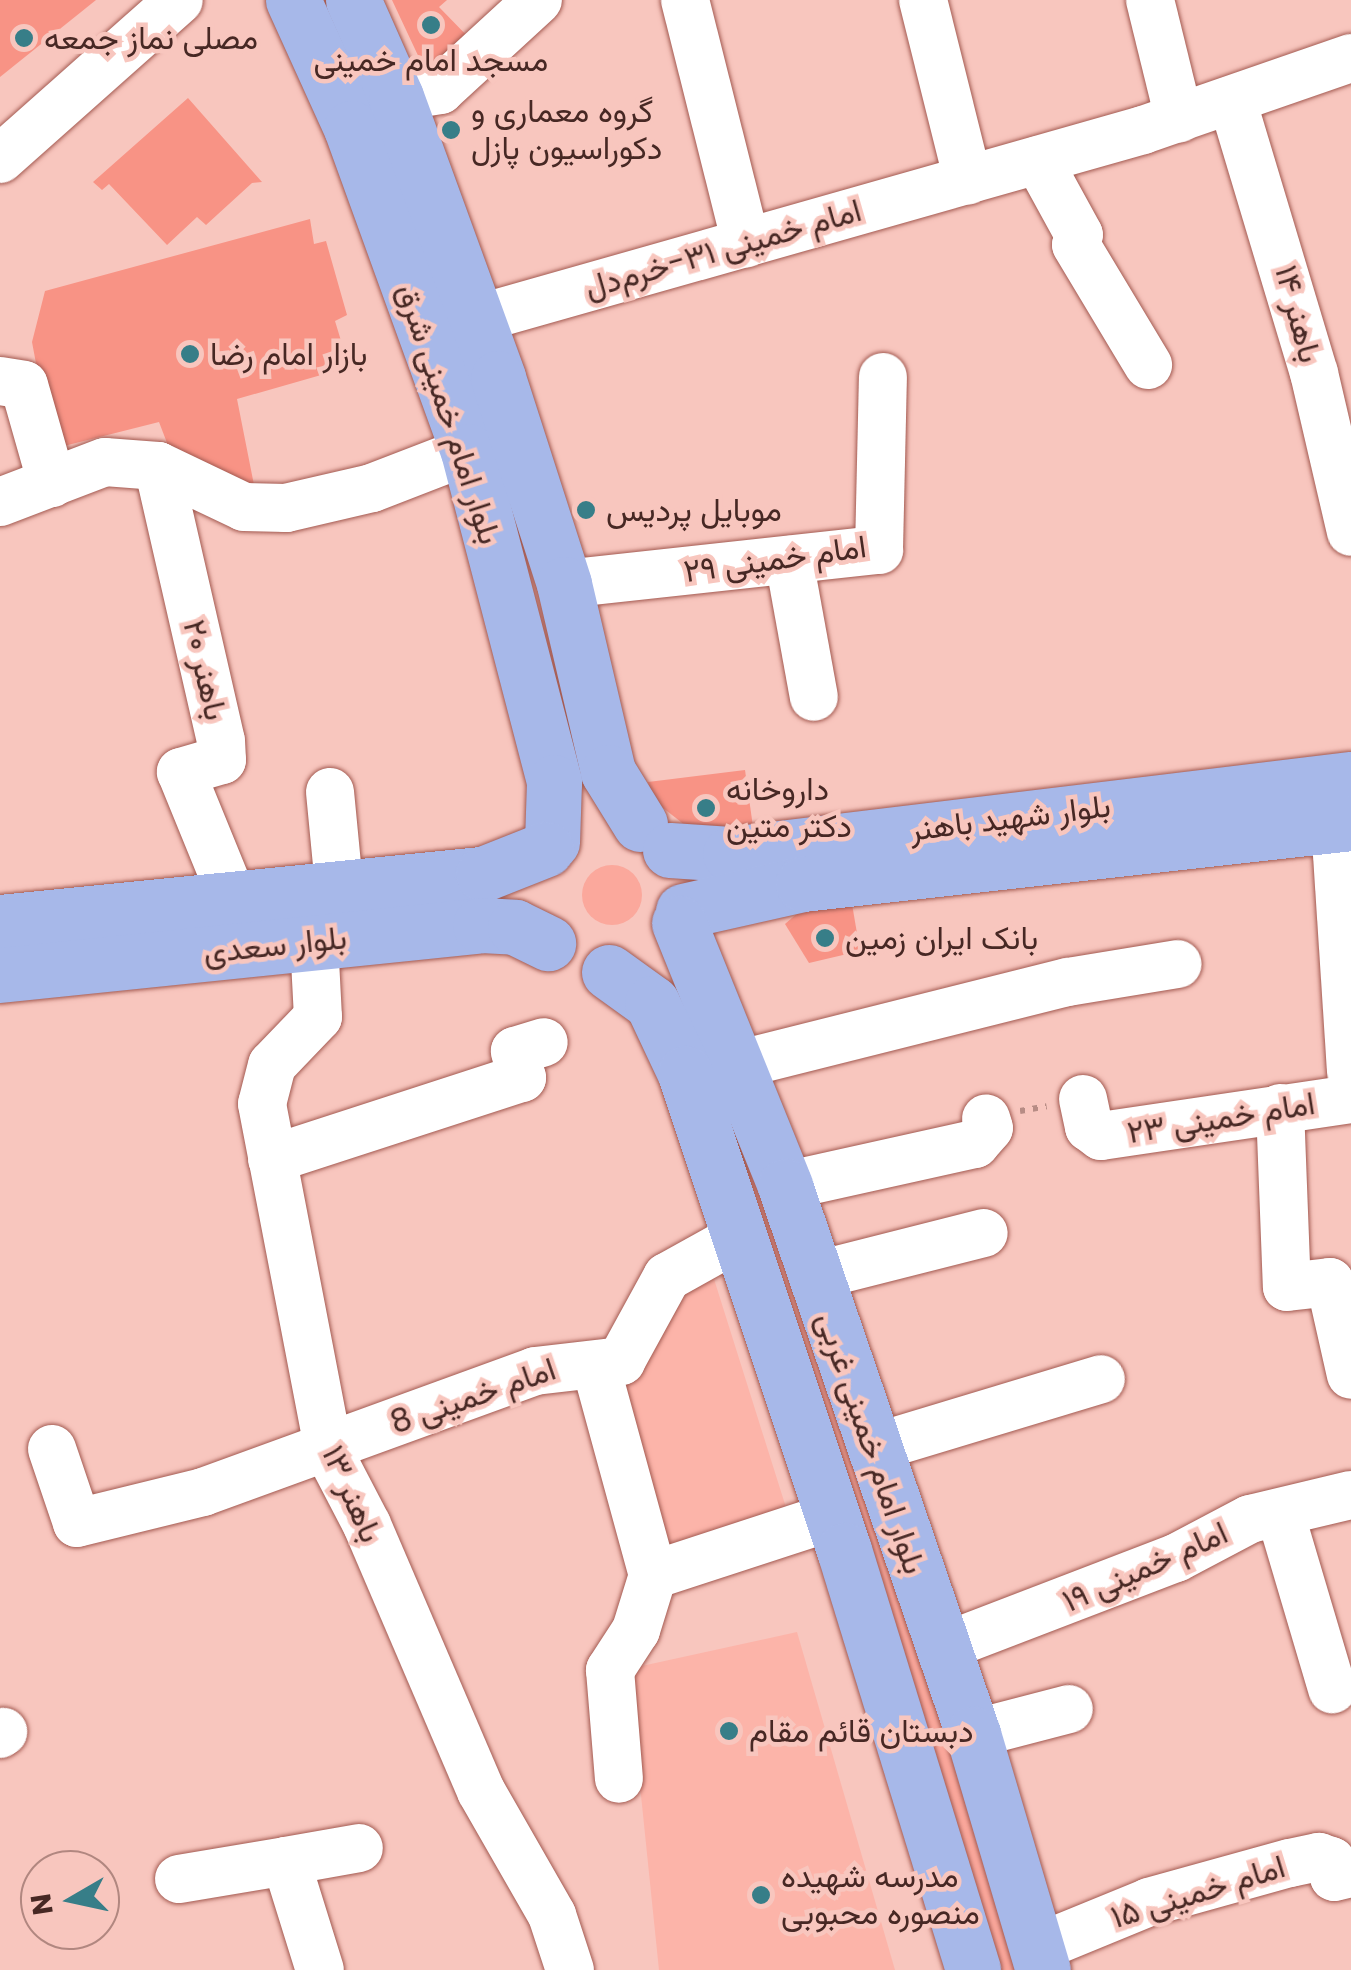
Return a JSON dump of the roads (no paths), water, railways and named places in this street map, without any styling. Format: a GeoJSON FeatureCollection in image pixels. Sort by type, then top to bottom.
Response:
{"type":"FeatureCollection","features":[{"type":"Feature","properties":{"kind":"main road","name":"بلوار امام خمینی شرق"},"geometry":{"type":"LineString","coordinates":[[294,0],[351,128],[468,452],[554,782],[549,846]]}},
{"type":"Feature","properties":{"kind":"main road","name":"بلوار امام خمینی شرق"},"geometry":{"type":"LineString","coordinates":[[353,0],[396,97],[478,319],[564,584],[608,772],[655,837]]}},
{"type":"Feature","properties":{"kind":"main road"},"geometry":{"type":"LineString","coordinates":[[351,128],[396,97]]}},
{"type":"Feature","properties":{"kind":"main road","name":"بلوار شهید باهنر"},"geometry":{"type":"LineString","coordinates":[[655,837],[730,854],[1346,809]]}},
{"type":"Feature","properties":{"kind":"main road","name":"بلوار شهید باهنر"},"geometry":{"type":"LineString","coordinates":[[681,917],[804,884],[1346,809]]}},
{"type":"Feature","properties":{"kind":"main road"},"geometry":{"type":"LineString","coordinates":[[590,819],[655,837],[685,888],[681,917],[654,958],[609,972],[564,959],[548,943],[531,899],[549,846],[590,819]]}},
{"type":"Feature","properties":{"kind":"main road","name":"بلوار سعدی"},"geometry":{"type":"LineString","coordinates":[[0,922],[483,874],[549,846]]}},
{"type":"Feature","properties":{"kind":"main road","name":"بلوار امام خمینی غربی"},"geometry":{"type":"LineString","coordinates":[[681,917],[785,1186],[973,1734],[1040,1959]]}},
{"type":"Feature","properties":{"kind":"main road","name":"بلوار سعدی"},"geometry":{"type":"LineString","coordinates":[[0,975],[480,924],[514,927],[548,943]]}},
{"type":"Feature","properties":{"kind":"main road","name":"بلوار امام خمینی غربی"},"geometry":{"type":"LineString","coordinates":[[609,972],[652,1003],[685,1074],[833,1516],[973,1970]]}},
{"type":"Feature","properties":{"kind":"street"},"geometry":{"type":"LineString","coordinates":[[0,159],[179,0]]}},
{"type":"Feature","properties":{"kind":"street"},"geometry":{"type":"LineString","coordinates":[[396,97],[440,90],[538,0]]}},
{"type":"Feature","properties":{"kind":"street"},"geometry":{"type":"LineString","coordinates":[[685,0],[746,243]]}},
{"type":"Feature","properties":{"kind":"street"},"geometry":{"type":"LineString","coordinates":[[924,0],[968,180]]}},
{"type":"Feature","properties":{"kind":"street"},"geometry":{"type":"LineString","coordinates":[[1150,0],[1179,118]]}},
{"type":"Feature","properties":{"kind":"street","name":"امام خمینی ۳۱-خرم‌دل"},"geometry":{"type":"LineString","coordinates":[[478,319],[1179,118],[1351,58]]}},
{"type":"Feature","properties":{"kind":"street","name":"باهنر ۱۴"},"geometry":{"type":"LineString","coordinates":[[1232,100],[1285,265],[1351,532]]}},
{"type":"Feature","properties":{"kind":"street"},"geometry":{"type":"LineString","coordinates":[[1038,160],[1079,235],[1076,245],[1148,365]]}},
{"type":"Feature","properties":{"kind":"street","name":"امام خمینی ۲۹"},"geometry":{"type":"LineString","coordinates":[[564,584],[879,550],[883,378]]}},
{"type":"Feature","properties":{"kind":"street"},"geometry":{"type":"LineString","coordinates":[[0,381],[24,385],[52,483]]}},
{"type":"Feature","properties":{"kind":"street"},"geometry":{"type":"LineString","coordinates":[[0,502],[105,462],[158,466],[244,507],[286,508],[372,488],[468,452]]}},
{"type":"Feature","properties":{"kind":"street","name":"باهنر ۲۰"},"geometry":{"type":"LineString","coordinates":[[158,466],[221,741],[222,760],[181,772],[232,898]]}},
{"type":"Feature","properties":{"kind":"street"},"geometry":{"type":"LineString","coordinates":[[790,560],[814,698]]}},
{"type":"Feature","properties":{"kind":"street"},"geometry":{"type":"LineString","coordinates":[[330,792],[339,886]]}},
{"type":"Feature","properties":{"kind":"street"},"geometry":{"type":"LineString","coordinates":[[1346,809],[1351,1071]]}},
{"type":"Feature","properties":{"kind":"street","name":"باهنر ۱۳"},"geometry":{"type":"LineString","coordinates":[[314,941],[318,1018],[272,1065],[262,1104],[329,1452],[367,1525],[481,1791],[552,1916],[570,1970]]}},
{"type":"Feature","properties":{"kind":"street"},"geometry":{"type":"LineString","coordinates":[[741,1064],[1068,982],[1178,964]]}},
{"type":"Feature","properties":{"kind":"street"},"geometry":{"type":"LineString","coordinates":[[272,1159],[509,1084],[522,1078],[515,1052],[544,1042]]}},
{"type":"Feature","properties":{"kind":"street","name":"امام خمینی ۲۳"},"geometry":{"type":"LineString","coordinates":[[1083,1099],[1089,1128],[1101,1136],[1351,1099]]}},
{"type":"Feature","properties":{"kind":"street"},"geometry":{"type":"LineString","coordinates":[[1280,1108],[1287,1287],[1330,1282],[1351,1374]]}},
{"type":"Feature","properties":{"kind":"street"},"geometry":{"type":"LineString","coordinates":[[785,1186],[975,1144],[989,1128],[986,1118]]}},
{"type":"Feature","properties":{"kind":"street"},"geometry":{"type":"LineString","coordinates":[[814,1276],[984,1233]]}},
{"type":"Feature","properties":{"kind":"street","name":"امام خمینی 8"},"geometry":{"type":"LineString","coordinates":[[52,1449],[78,1523],[329,1452],[534,1371],[574,1362],[596,1367],[620,1361],[667,1276],[740,1236]]}},
{"type":"Feature","properties":{"kind":"street"},"geometry":{"type":"LineString","coordinates":[[596,1367],[653,1575],[636,1630],[610,1670],[619,1780]]}},
{"type":"Feature","properties":{"kind":"street"},"geometry":{"type":"LineString","coordinates":[[872,1448],[1101,1378]]}},
{"type":"Feature","properties":{"kind":"street","name":"امام خمینی ۱۹"},"geometry":{"type":"LineString","coordinates":[[942,1648],[1176,1558],[1250,1519],[1351,1495]]}},
{"type":"Feature","properties":{"kind":"street"},"geometry":{"type":"LineString","coordinates":[[1280,1513],[1332,1689]]}},
{"type":"Feature","properties":{"kind":"street"},"geometry":{"type":"LineString","coordinates":[[653,1575],[833,1516]]}},
{"type":"Feature","properties":{"kind":"street"},"geometry":{"type":"LineString","coordinates":[[973,1734],[1070,1709]]}},
{"type":"Feature","properties":{"kind":"street"},"geometry":{"type":"LineString","coordinates":[[179,1879],[359,1848]]}},
{"type":"Feature","properties":{"kind":"street","name":"امام خمینی ۱۵"},"geometry":{"type":"LineString","coordinates":[[1040,1959],[1149,1902],[1290,1863],[1319,1857],[1330,1861],[1334,1877],[1351,1873]]}},
{"type":"Feature","properties":{"kind":"street"},"geometry":{"type":"LineString","coordinates":[[286,1861],[320,1970]]}},
{"type":"Feature","properties":{"kind":"place","name":"مسجد امام خمینی"},"geometry":{"type":"Point","coordinates":[431,25]}},
{"type":"Feature","properties":{"kind":"place","name":"مصلی نماز جمعه"},"geometry":{"type":"Point","coordinates":[24,38]}},
{"type":"Feature","properties":{"kind":"place","name":"گروه معماری و دکوراسیون پازل"},"geometry":{"type":"Point","coordinates":[451,130]}},
{"type":"Feature","properties":{"kind":"place","name":"بازار امام رضا"},"geometry":{"type":"Point","coordinates":[190,354]}},
{"type":"Feature","properties":{"kind":"place","name":"موبایل پردیس"},"geometry":{"type":"Point","coordinates":[586,510]}},
{"type":"Feature","properties":{"kind":"place","name":"داروخانه دکتر متین"},"geometry":{"type":"Point","coordinates":[706,808]}},
{"type":"Feature","properties":{"kind":"place","name":"بانک ایران زمین"},"geometry":{"type":"Point","coordinates":[825,938]}},
{"type":"Feature","properties":{"kind":"place","name":"دبستان قائم مقام"},"geometry":{"type":"Point","coordinates":[729,1731]}},
{"type":"Feature","properties":{"kind":"place","name":"مدرسه شهیده منصوره محبوبی"},"geometry":{"type":"Point","coordinates":[761,1895]}}]}
